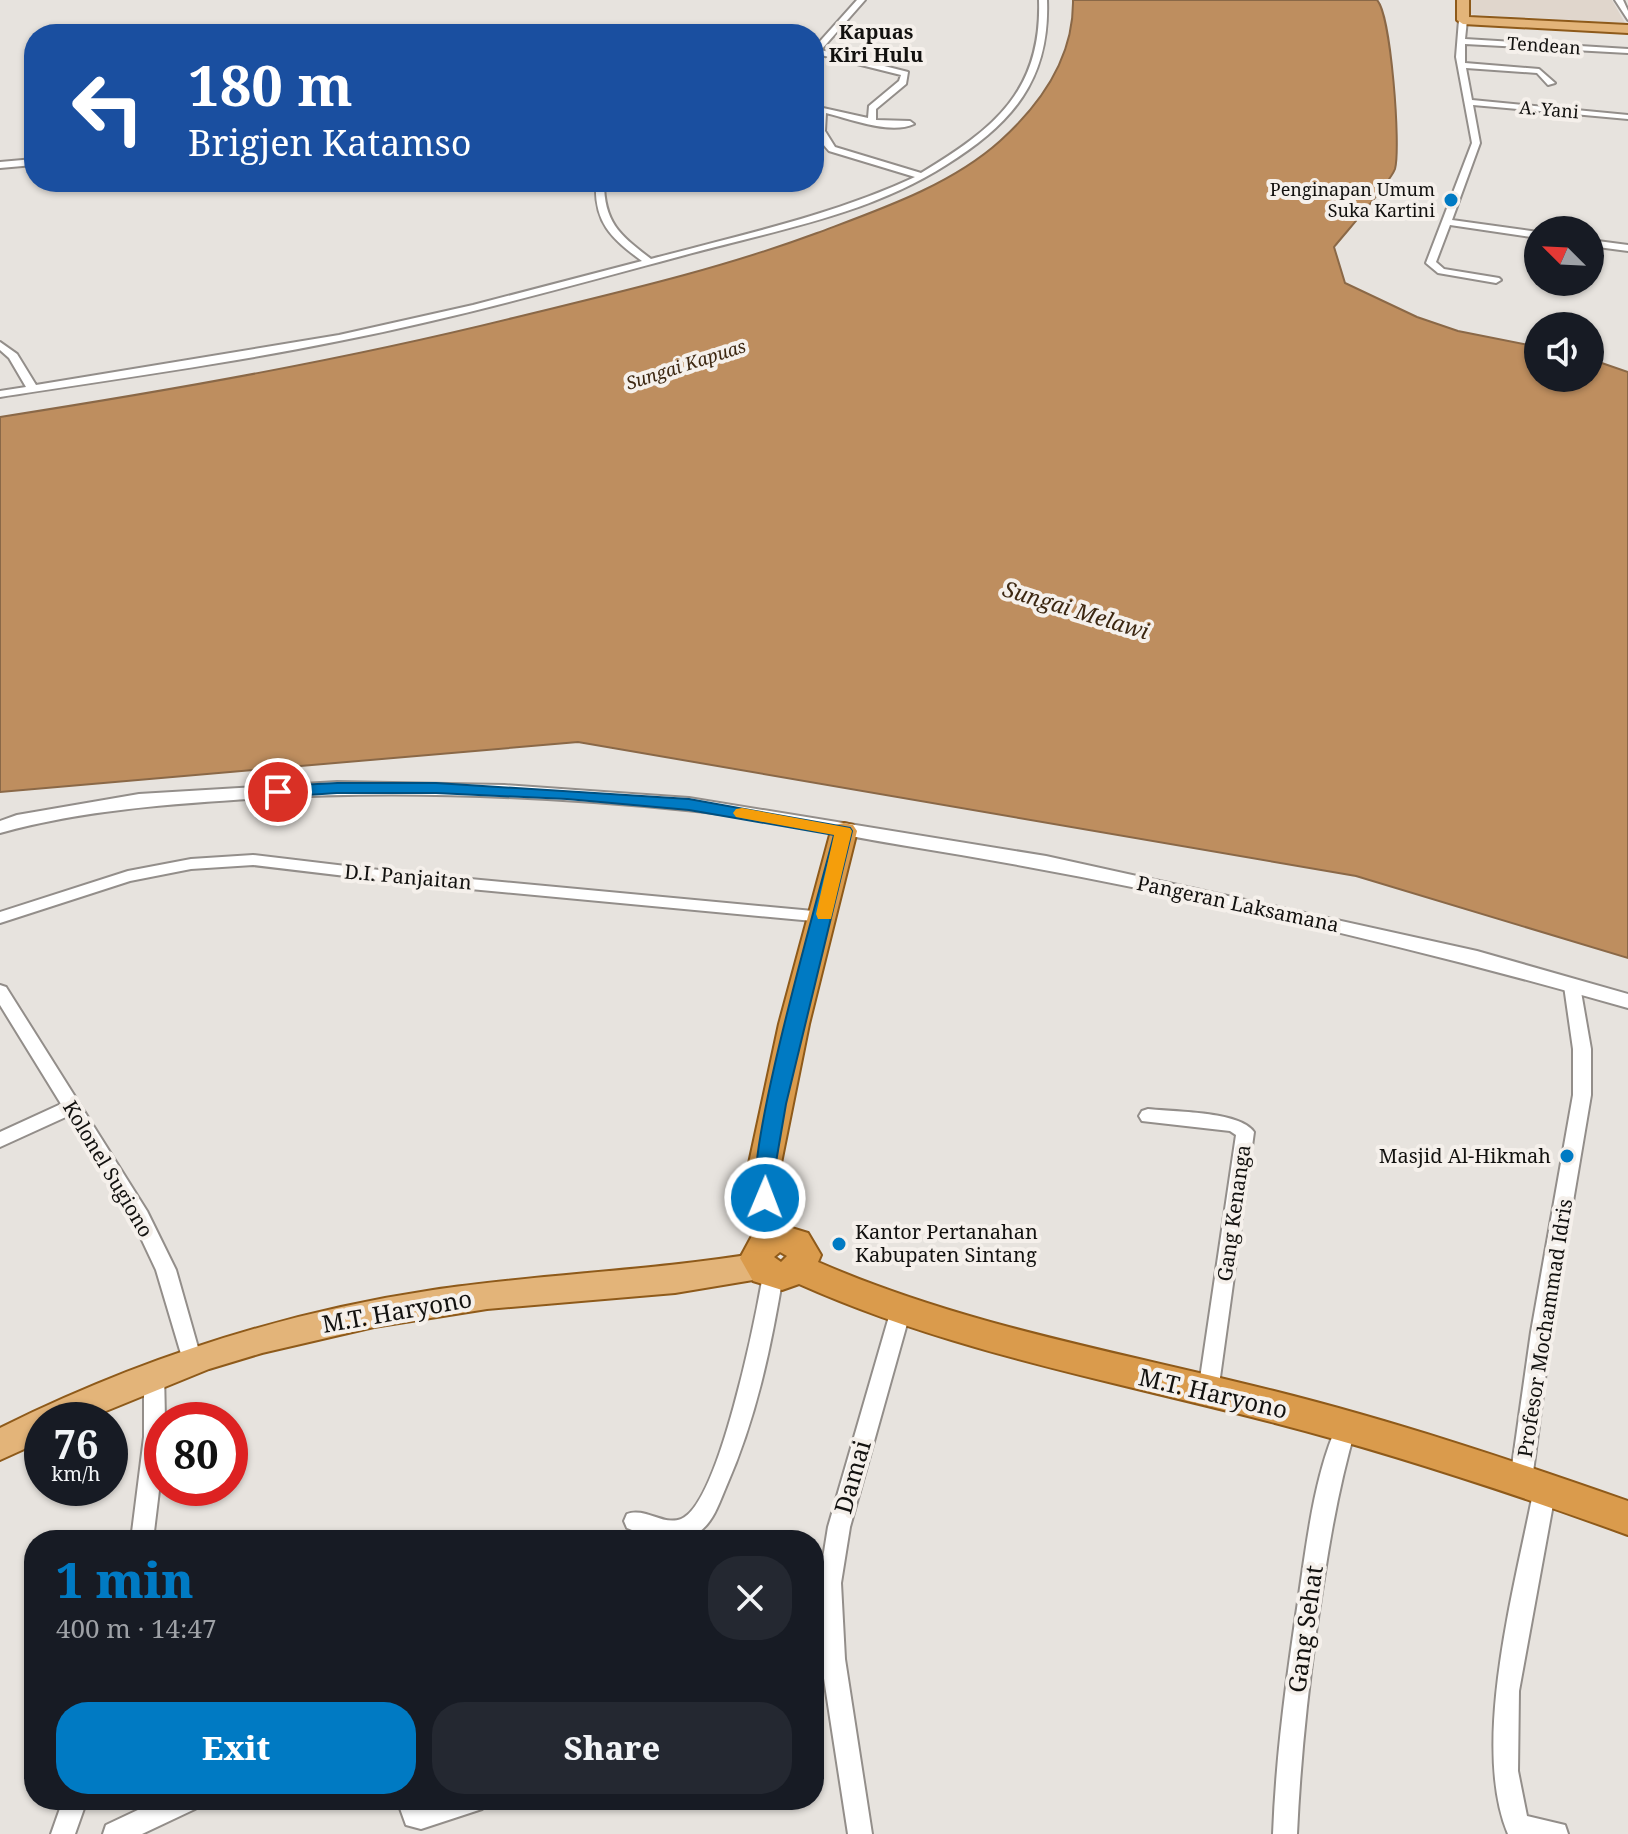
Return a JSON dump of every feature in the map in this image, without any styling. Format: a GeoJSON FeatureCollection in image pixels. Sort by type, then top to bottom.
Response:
{"type":"FeatureCollection","features":[{"type":"Feature","properties":{"kind":"highway"},"geometry":{"type":"LineString","coordinates":[[775,1262],[764,1168],[794,1024],[844,831]]}},
{"type":"Feature","properties":{"kind":"highway","name":"M.T. Haryono"},"geometry":{"type":"LineString","coordinates":[[775,1262],[900,1313],[1079,1363],[1346,1427],[1533,1484],[1628,1518]]}},
{"type":"Feature","properties":{"kind":"main road"},"geometry":{"type":"LineString","coordinates":[[1463,0],[1463,17],[1628,28]]}},
{"type":"Feature","properties":{"kind":"main road","name":"M.T. Haryono"},"geometry":{"type":"LineString","coordinates":[[89,1402],[191,1358],[353,1316],[488,1296],[667,1281],[775,1262]]}},
{"type":"Feature","properties":{"kind":"main road"},"geometry":{"type":"LineString","coordinates":[[0,1445],[24,1433]]}},
{"type":"Feature","properties":{"kind":"street"},"geometry":{"type":"LineString","coordinates":[[824,42],[861,0]]}},
{"type":"Feature","properties":{"kind":"street"},"geometry":{"type":"LineString","coordinates":[[0,394],[222,359],[375,330],[649,262],[820,215],[922,176],[944,163],[981,133],[1021,92],[1032,75],[1039,57],[1043,0]]}},
{"type":"Feature","properties":{"kind":"street"},"geometry":{"type":"LineString","coordinates":[[1619,0],[1628,18]]}},
{"type":"Feature","properties":{"kind":"street"},"geometry":{"type":"LineString","coordinates":[[1463,17],[1461,65],[1476,143],[1448,222],[1431,259],[1434,267],[1496,280]]}},
{"type":"Feature","properties":{"kind":"street","name":"Tendean"},"geometry":{"type":"LineString","coordinates":[[1460,41],[1628,51]]}},
{"type":"Feature","properties":{"kind":"street"},"geometry":{"type":"LineString","coordinates":[[824,54],[905,74],[903,82],[872,108],[872,121]]}},
{"type":"Feature","properties":{"kind":"street"},"geometry":{"type":"LineString","coordinates":[[1461,65],[1531,70],[1546,75],[1551,83]]}},
{"type":"Feature","properties":{"kind":"street","name":"A. Yani"},"geometry":{"type":"LineString","coordinates":[[1469,102],[1628,117]]}},
{"type":"Feature","properties":{"kind":"street"},"geometry":{"type":"LineString","coordinates":[[824,110],[872,121],[910,124]]}},
{"type":"Feature","properties":{"kind":"street"},"geometry":{"type":"LineString","coordinates":[[824,137],[832,149],[922,176]]}},
{"type":"Feature","properties":{"kind":"street"},"geometry":{"type":"LineString","coordinates":[[0,165],[24,163]]}},
{"type":"Feature","properties":{"kind":"street"},"geometry":{"type":"LineString","coordinates":[[600,192],[602,215],[615,233],[649,262]]}},
{"type":"Feature","properties":{"kind":"street"},"geometry":{"type":"LineString","coordinates":[[1448,222],[1524,233]]}},
{"type":"Feature","properties":{"kind":"street"},"geometry":{"type":"LineString","coordinates":[[1604,245],[1628,248]]}},
{"type":"Feature","properties":{"kind":"street"},"geometry":{"type":"LineString","coordinates":[[0,345],[13,356],[32,388]]}},
{"type":"Feature","properties":{"kind":"street","name":"Pangeran Laksamana"},"geometry":{"type":"LineString","coordinates":[[0,827],[24,819],[139,800],[337,788],[436,788],[689,804],[1061,865],[1477,958],[1628,1001]]}},
{"type":"Feature","properties":{"kind":"street","name":"D.I. Panjaitan"},"geometry":{"type":"LineString","coordinates":[[0,918],[128,876],[191,864],[253,860],[396,877],[824,917]]}},
{"type":"Feature","properties":{"kind":"street","name":"Profesor Mochammad Idris"},"geometry":{"type":"LineString","coordinates":[[1556,1834],[1517,1827],[1506,1771],[1505,1729],[1533,1484],[1541,1332],[1582,1095],[1582,1049],[1572,986]]}},
{"type":"Feature","properties":{"kind":"street","name":"Kolonel Sugiono"},"geometry":{"type":"LineString","coordinates":[[0,991],[140,1216],[166,1270],[191,1358]]}},
{"type":"Feature","properties":{"kind":"street"},"geometry":{"type":"LineString","coordinates":[[0,1140],[71,1107]]}},
{"type":"Feature","properties":{"kind":"street","name":"Gang Kenanga"},"geometry":{"type":"LineString","coordinates":[[1148,1116],[1234,1125],[1245,1132],[1208,1392]]}},
{"type":"Feature","properties":{"kind":"street"},"geometry":{"type":"LineString","coordinates":[[635,1521],[657,1529],[681,1530],[696,1523],[708,1502],[727,1459],[754,1380],[775,1262]]}},
{"type":"Feature","properties":{"kind":"street","name":"Damai"},"geometry":{"type":"LineString","coordinates":[[860,1834],[833,1659],[830,1583],[839,1527],[900,1313]]}},
{"type":"Feature","properties":{"kind":"street"},"geometry":{"type":"LineString","coordinates":[[143,1530],[155,1437],[154,1372]]}},
{"type":"Feature","properties":{"kind":"street","name":"Gang Sehat"},"geometry":{"type":"LineString","coordinates":[[1285,1834],[1298,1678],[1312,1578],[1334,1461],[1346,1427]]}},
{"type":"Feature","properties":{"kind":"street"},"geometry":{"type":"LineString","coordinates":[[63,1834],[71,1810]]}},
{"type":"Feature","properties":{"kind":"street"},"geometry":{"type":"LineString","coordinates":[[115,1834],[165,1810]]}},
{"type":"Feature","properties":{"kind":"street"},"geometry":{"type":"LineString","coordinates":[[413,1810],[415,1816],[421,1817],[442,1810]]}},
{"type":"Feature","properties":{"kind":"shaded area"},"geometry":{"type":"Polygon","coordinates":[[[1468,0],[1612,0],[1625,23],[1465,14],[1468,0]]]}},
{"type":"Feature","properties":{"kind":"water"},"geometry":{"type":"Polygon","coordinates":[[[1073,0],[1377,0],[1387,29],[1396,110],[1397,156],[1391,176],[1334,247],[1345,283],[1417,317],[1458,331],[1524,344],[1524,392],[1604,392],[1604,364],[1628,372],[1628,958],[1356,876],[578,742],[0,792],[0,417],[257,373],[449,333],[704,270],[864,215],[936,184],[1000,141],[1029,111],[1052,78],[1068,41],[1073,0]]]}},
{"type":"Feature","properties":{"kind":"slow traffic"},"geometry":{"type":"LineString","coordinates":[[742,813],[844,831],[825,914]]}},
{"type":"Feature","properties":{"kind":"place","name":"Penginapan Umum Suka Kartini"},"geometry":{"type":"Point","coordinates":[1451,200]}},
{"type":"Feature","properties":{"kind":"place","name":"Masjid Al-Hikmah"},"geometry":{"type":"Point","coordinates":[1567,1156]}},
{"type":"Feature","properties":{"kind":"place","name":"Kantor Pertanahan Kabupaten Sintang"},"geometry":{"type":"Point","coordinates":[839,1244]}},
{"type":"Feature","properties":{"kind":"district","name":"Kapuas Kiri Hulu"},"geometry":{"type":"Point","coordinates":[876,44]}},
{"type":"Feature","properties":{"kind":"route"},"geometry":{"type":"LineString","coordinates":[[278,792],[337,788],[436,788],[567,794],[689,804],[844,831],[776,1104],[764,1168],[765,1198]]}},
{"type":"Feature","properties":{"kind":"water label","name":"Sungai Kapuas"},"geometry":{"type":"Point","coordinates":[686,365]}},
{"type":"Feature","properties":{"kind":"water label","name":"Sungai Melawi"},"geometry":{"type":"Point","coordinates":[1076,610]}}]}
